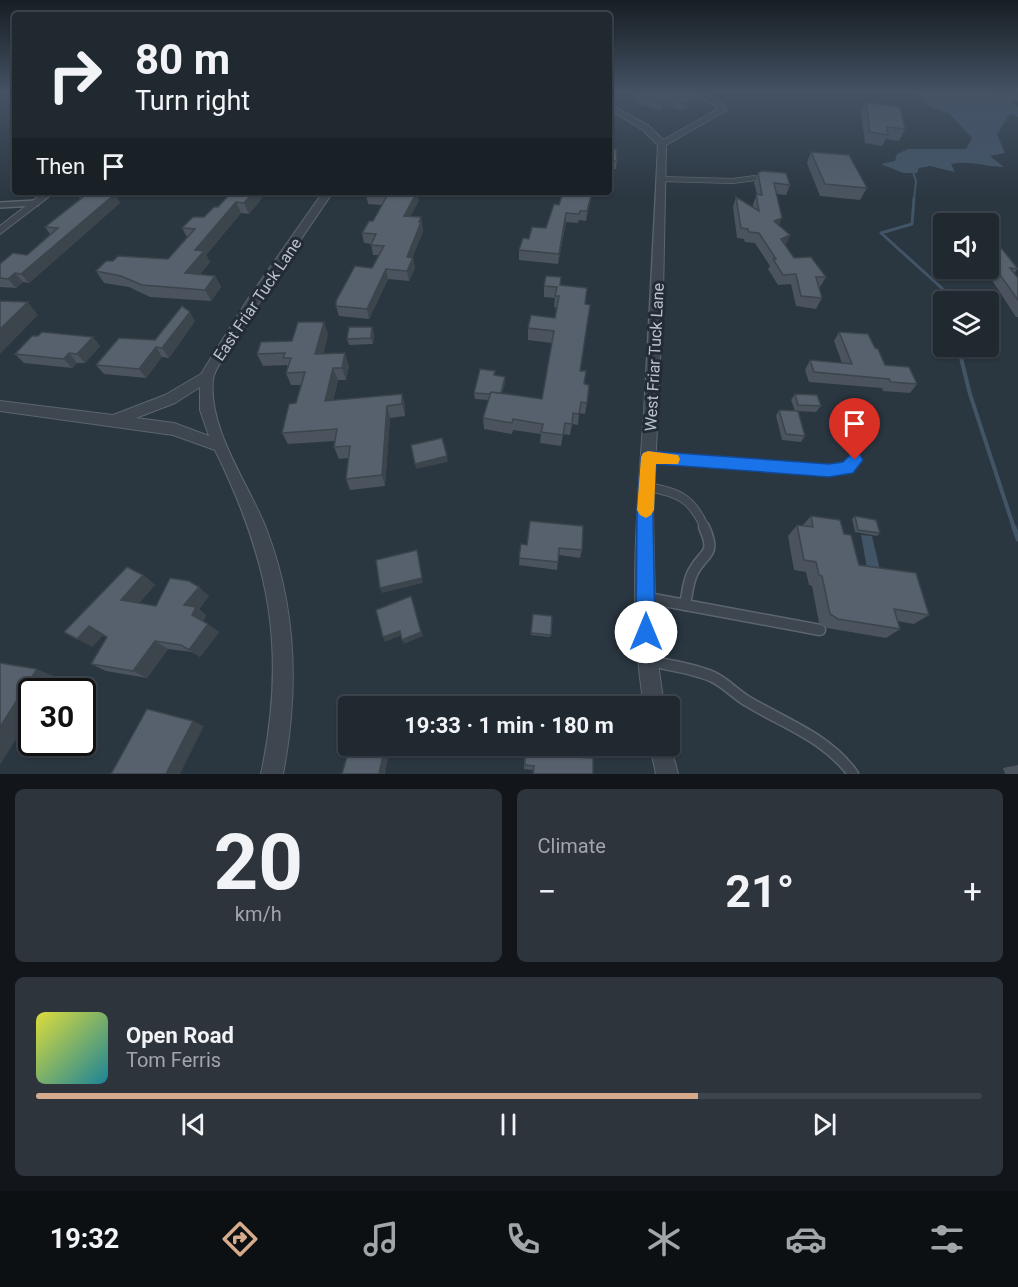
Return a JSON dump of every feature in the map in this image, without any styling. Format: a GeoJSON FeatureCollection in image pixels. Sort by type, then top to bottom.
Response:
{"type":"FeatureCollection","features":[{"type":"Feature","properties":{"kind":"street"},"geometry":{"type":"LineString","coordinates":[[645,127],[662,144],[692,127]]}},
{"type":"Feature","properties":{"kind":"street","name":"West Friar Tuck Lane"},"geometry":{"type":"LineString","coordinates":[[653,696],[648,660],[646,598],[647,487],[662,144]]}},
{"type":"Feature","properties":{"kind":"street"},"geometry":{"type":"LineString","coordinates":[[0,231],[46,195]]}},
{"type":"Feature","properties":{"kind":"street","name":"East Friar Tuck Lane"},"geometry":{"type":"LineString","coordinates":[[272,774],[280,738],[282,630],[267,555],[207,410],[206,377],[252,302],[326,195]]}},
{"type":"Feature","properties":{"kind":"street"},"geometry":{"type":"LineString","coordinates":[[115,420],[170,399],[206,377]]}},
{"type":"Feature","properties":{"kind":"street"},"geometry":{"type":"LineString","coordinates":[[0,406],[174,429],[220,446]]}},
{"type":"Feature","properties":{"kind":"street"},"geometry":{"type":"LineString","coordinates":[[663,756],[667,774]]}},
{"type":"Feature","properties":{"kind":"lane"},"geometry":{"type":"LineString","coordinates":[[661,179],[733,181],[754,178]]}},
{"type":"Feature","properties":{"kind":"lane"},"geometry":{"type":"LineString","coordinates":[[0,205],[5,202],[36,203]]}},
{"type":"Feature","properties":{"kind":"lane"},"geometry":{"type":"LineString","coordinates":[[648,457],[829,471],[848,468],[855,460],[852,438]]}},
{"type":"Feature","properties":{"kind":"lane"},"geometry":{"type":"LineString","coordinates":[[647,487],[671,491],[687,500],[700,517],[710,540],[708,555],[692,573],[685,605]]}},
{"type":"Feature","properties":{"kind":"lane"},"geometry":{"type":"LineString","coordinates":[[646,598],[820,630]]}},
{"type":"Feature","properties":{"kind":"lane"},"geometry":{"type":"LineString","coordinates":[[648,660],[714,677],[741,698],[812,736],[846,762],[853,774]]}},
{"type":"Feature","properties":{"kind":"water"},"geometry":{"type":"Polygon","coordinates":[[[962,127],[1001,127],[997,134],[1005,153],[990,156],[1004,167],[958,163],[951,164],[955,172],[930,166],[919,168],[917,173],[903,173],[881,164],[895,161],[897,154],[908,149],[966,149],[972,138],[962,127]]]}},
{"type":"Feature","properties":{"kind":"water"},"geometry":{"type":"Polygon","coordinates":[[[861,535],[872,536],[880,570],[867,568],[861,535]]]}},
{"type":"Feature","properties":{"kind":"building"},"geometry":{"type":"Polygon","coordinates":[[[869,127],[887,127],[888,135],[870,132],[869,127]]]}},
{"type":"Feature","properties":{"kind":"building"},"geometry":{"type":"Polygon","coordinates":[[[612,148],[616,149],[617,161],[612,160],[612,148]]]}},
{"type":"Feature","properties":{"kind":"building"},"geometry":{"type":"Polygon","coordinates":[[[811,152],[849,155],[867,188],[825,184],[811,152]]]}},
{"type":"Feature","properties":{"kind":"building"},"geometry":{"type":"Polygon","coordinates":[[[762,171],[786,173],[790,185],[774,183],[782,218],[774,221],[790,235],[781,239],[794,258],[811,257],[826,277],[816,277],[822,298],[801,296],[796,274],[783,275],[773,259],[776,259],[759,233],[741,228],[736,197],[759,211],[756,194],[762,195],[758,173],[762,171]]]}},
{"type":"Feature","properties":{"kind":"building"},"geometry":{"type":"Polygon","coordinates":[[[114,195],[21,274],[15,273],[8,279],[0,278],[0,264],[13,253],[27,255],[58,228],[45,227],[83,197],[79,196],[114,195]]]}},
{"type":"Feature","properties":{"kind":"building"},"geometry":{"type":"Polygon","coordinates":[[[229,195],[251,195],[244,203],[236,202],[195,250],[204,251],[185,273],[215,276],[205,290],[142,285],[121,276],[96,271],[106,261],[113,261],[118,256],[168,259],[195,229],[182,228],[193,217],[204,217],[214,207],[218,207],[229,195]]]}},
{"type":"Feature","properties":{"kind":"building"},"geometry":{"type":"Polygon","coordinates":[[[376,195],[415,195],[404,216],[421,217],[407,257],[413,258],[407,271],[386,269],[367,309],[336,306],[336,301],[355,266],[372,268],[384,246],[371,245],[376,234],[362,233],[369,221],[373,221],[387,196],[376,195]]]}},
{"type":"Feature","properties":{"kind":"building"},"geometry":{"type":"Polygon","coordinates":[[[562,195],[591,195],[587,211],[580,211],[579,214],[566,213],[559,254],[519,250],[523,238],[529,239],[532,227],[546,228],[554,204],[559,205],[562,195]]]}},
{"type":"Feature","properties":{"kind":"building"},"geometry":{"type":"Polygon","coordinates":[[[999,249],[1002,249],[1018,269],[1010,268],[1018,278],[1018,300],[999,273],[999,249]]]}},
{"type":"Feature","properties":{"kind":"building"},"geometry":{"type":"Polygon","coordinates":[[[546,276],[561,277],[560,285],[587,288],[585,304],[590,305],[580,371],[586,371],[584,384],[589,385],[587,403],[581,402],[579,414],[573,413],[572,424],[565,423],[563,435],[541,432],[543,424],[513,419],[512,423],[483,418],[491,392],[542,399],[554,331],[528,328],[531,315],[555,318],[559,296],[555,296],[557,287],[544,286],[546,276]]]}},
{"type":"Feature","properties":{"kind":"building"},"geometry":{"type":"Polygon","coordinates":[[[0,301],[28,302],[0,329],[0,301]]]}},
{"type":"Feature","properties":{"kind":"building"},"geometry":{"type":"Polygon","coordinates":[[[182,306],[190,312],[162,348],[156,347],[139,369],[96,365],[119,338],[155,340],[182,306]]]}},
{"type":"Feature","properties":{"kind":"building"},"geometry":{"type":"Polygon","coordinates":[[[298,322],[324,322],[315,354],[345,353],[342,368],[333,368],[325,401],[402,394],[402,404],[387,406],[382,475],[346,479],[350,446],[334,447],[337,429],[282,433],[289,404],[296,403],[305,372],[286,373],[291,358],[283,358],[285,353],[257,354],[261,342],[292,341],[298,322]]]}},
{"type":"Feature","properties":{"kind":"building"},"geometry":{"type":"Polygon","coordinates":[[[349,327],[372,327],[371,338],[347,339],[349,327]]]}},
{"type":"Feature","properties":{"kind":"building"},"geometry":{"type":"Polygon","coordinates":[[[42,332],[93,337],[77,354],[69,353],[64,359],[15,354],[32,336],[38,336],[42,332]]]}},
{"type":"Feature","properties":{"kind":"building"},"geometry":{"type":"Polygon","coordinates":[[[839,332],[868,334],[885,365],[909,367],[917,384],[814,372],[810,360],[852,364],[839,332]]]}},
{"type":"Feature","properties":{"kind":"building"},"geometry":{"type":"Polygon","coordinates":[[[480,369],[495,371],[494,375],[505,377],[501,393],[474,393],[480,369]]]}},
{"type":"Feature","properties":{"kind":"building"},"geometry":{"type":"Polygon","coordinates":[[[795,394],[817,395],[821,406],[798,405],[795,394]]]}},
{"type":"Feature","properties":{"kind":"building"},"geometry":{"type":"Polygon","coordinates":[[[779,410],[798,411],[805,436],[786,434],[779,410]]]}},
{"type":"Feature","properties":{"kind":"building"},"geometry":{"type":"Polygon","coordinates":[[[442,438],[447,456],[415,464],[411,445],[442,438]]]}},
{"type":"Feature","properties":{"kind":"building"},"geometry":{"type":"Polygon","coordinates":[[[811,516],[840,520],[844,534],[851,535],[859,565],[916,573],[929,615],[894,609],[900,629],[838,619],[830,614],[822,576],[819,575],[816,562],[804,560],[797,525],[813,527],[811,516]]]}},
{"type":"Feature","properties":{"kind":"building"},"geometry":{"type":"Polygon","coordinates":[[[855,516],[876,520],[880,533],[858,530],[855,516]]]}},
{"type":"Feature","properties":{"kind":"building"},"geometry":{"type":"Polygon","coordinates":[[[530,521],[583,526],[582,550],[559,548],[558,562],[519,558],[521,544],[527,545],[530,521]]]}},
{"type":"Feature","properties":{"kind":"building"},"geometry":{"type":"Polygon","coordinates":[[[417,550],[422,578],[380,588],[376,560],[417,550]]]}},
{"type":"Feature","properties":{"kind":"building"},"geometry":{"type":"Polygon","coordinates":[[[127,567],[143,575],[121,600],[156,606],[170,578],[189,581],[199,587],[184,605],[196,607],[192,615],[208,624],[189,650],[181,645],[155,641],[133,671],[91,664],[107,637],[89,626],[77,639],[64,632],[127,567]]]}},
{"type":"Feature","properties":{"kind":"building"},"geometry":{"type":"Polygon","coordinates":[[[411,596],[421,632],[402,640],[400,631],[383,637],[376,610],[411,596]]]}},
{"type":"Feature","properties":{"kind":"building"},"geometry":{"type":"Polygon","coordinates":[[[533,614],[552,616],[551,635],[531,633],[533,614]]]}},
{"type":"Feature","properties":{"kind":"building"},"geometry":{"type":"Polygon","coordinates":[[[0,663],[37,669],[31,678],[18,678],[18,699],[0,727],[0,663]]]}},
{"type":"Feature","properties":{"kind":"building"},"geometry":{"type":"Polygon","coordinates":[[[147,709],[193,721],[166,774],[111,774],[147,709]]]}},
{"type":"Feature","properties":{"kind":"building"},"geometry":{"type":"Polygon","coordinates":[[[347,756],[383,756],[379,774],[342,774],[347,756]]]}},
{"type":"Feature","properties":{"kind":"building"},"geometry":{"type":"Polygon","coordinates":[[[525,756],[593,758],[593,774],[533,774],[534,766],[525,765],[525,756]]]}},
{"type":"Feature","properties":{"kind":"waterway"},"geometry":{"type":"LineString","coordinates":[[912,169],[916,181],[914,200]]}},
{"type":"Feature","properties":{"kind":"waterway"},"geometry":{"type":"LineString","coordinates":[[914,198],[912,224],[881,233],[945,291]]}},
{"type":"Feature","properties":{"kind":"waterway"},"geometry":{"type":"LineString","coordinates":[[961,357],[970,394],[1014,528]]}},
{"type":"Feature","properties":{"kind":"waterway"},"geometry":{"type":"LineString","coordinates":[[1014,527],[1018,539]]}},
{"type":"Feature","properties":{"kind":"slow traffic"},"geometry":{"type":"LineString","coordinates":[[646,510],[648,457],[673,459]]}},
{"type":"Feature","properties":{"kind":"route"},"geometry":{"type":"LineString","coordinates":[[646,632],[645,514],[648,457],[829,471],[848,468],[855,460]]}}]}
